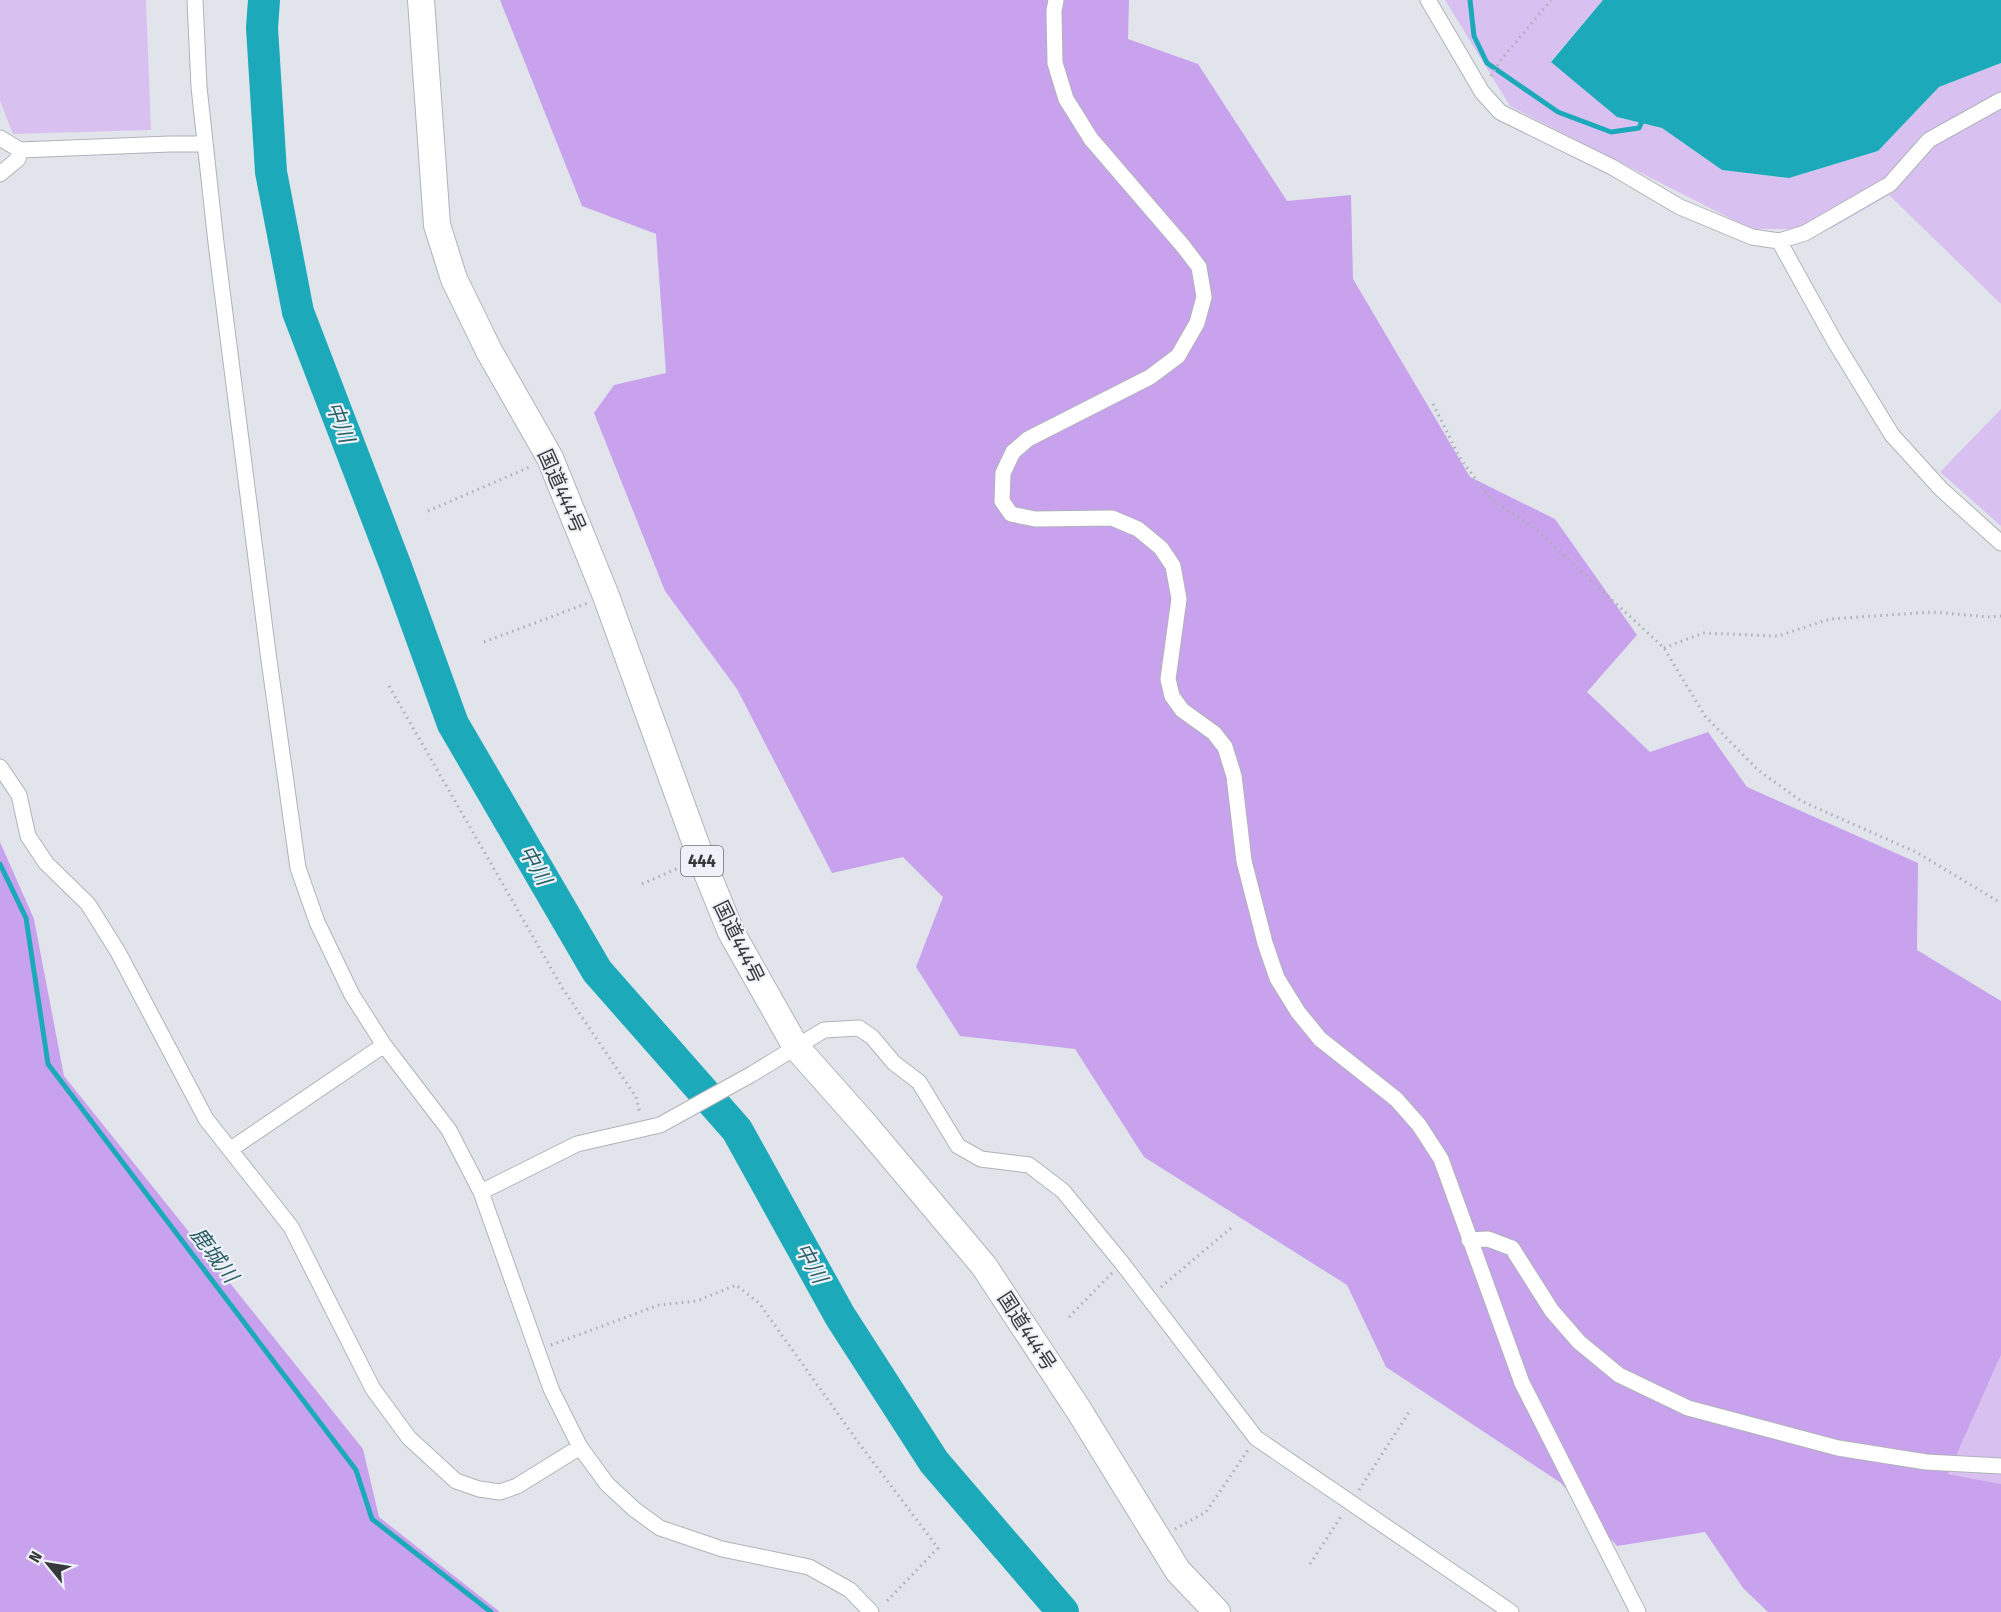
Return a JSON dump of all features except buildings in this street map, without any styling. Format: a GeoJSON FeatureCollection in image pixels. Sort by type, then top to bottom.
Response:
{"type":"FeatureCollection","features":[{"type":"Feature","properties":{"kind":"highway","name":"国道444号"},"geometry":{"type":"LineString","coordinates":[[421,0],[437,225],[454,279],[489,351],[550,458],[606,596],[701,858],[732,932],[796,1047],[984,1266],[1078,1409],[1178,1571],[1217,1612]]}},
{"type":"Feature","properties":{"kind":"street"},"geometry":{"type":"LineString","coordinates":[[195,0],[199,87],[205,144],[269,665],[298,868],[317,922],[352,995],[384,1045],[449,1130],[481,1192],[552,1389],[580,1448],[607,1484],[634,1509],[660,1528],[723,1549],[809,1567],[849,1590],[871,1612]]}},
{"type":"Feature","properties":{"kind":"street"},"geometry":{"type":"LineString","coordinates":[[1056,0],[1054,11],[1055,63],[1066,99],[1091,139],[1199,267],[1204,297],[1197,323],[1178,356],[1150,377],[1028,440],[1013,452],[1002,473],[1002,501],[1011,513],[1035,519],[1112,518],[1138,529],[1161,548],[1173,566],[1179,599],[1168,679],[1172,696],[1182,710],[1214,733],[1225,747],[1234,777],[1244,861],[1265,943],[1277,978],[1298,1012],[1320,1039],[1396,1100],[1419,1125],[1441,1160],[1522,1383],[1638,1612]]}},
{"type":"Feature","properties":{"kind":"street"},"geometry":{"type":"LineString","coordinates":[[1428,0],[1482,92],[1500,112],[1612,167],[1680,207],[1752,237],[1779,241],[1805,233],[1890,184],[1929,140],[2001,100]]}},
{"type":"Feature","properties":{"kind":"street"},"geometry":{"type":"LineString","coordinates":[[0,138],[20,150],[205,144]]}},
{"type":"Feature","properties":{"kind":"street"},"geometry":{"type":"LineString","coordinates":[[0,174],[18,159],[20,150]]}},
{"type":"Feature","properties":{"kind":"street"},"geometry":{"type":"LineString","coordinates":[[1779,241],[1834,342],[1892,435],[1941,489],[2001,543]]}},
{"type":"Feature","properties":{"kind":"street"},"geometry":{"type":"LineString","coordinates":[[0,767],[19,795],[28,836],[46,863],[88,904],[118,952],[206,1119],[291,1227],[373,1389],[409,1438],[456,1481],[479,1489],[500,1492],[517,1486],[580,1448]]}},
{"type":"Feature","properties":{"kind":"street"},"geometry":{"type":"LineString","coordinates":[[481,1192],[577,1144],[660,1125],[752,1074],[824,1030],[859,1028],[872,1036],[894,1063],[919,1082],[958,1146],[981,1159],[1029,1165],[1063,1191],[1122,1263],[1256,1438],[1510,1612]]}},
{"type":"Feature","properties":{"kind":"street"},"geometry":{"type":"LineString","coordinates":[[231,1149],[384,1045]]}},
{"type":"Feature","properties":{"kind":"street"},"geometry":{"type":"LineString","coordinates":[[1469,1240],[1488,1239],[1512,1248],[1552,1311],[1579,1342],[1619,1375],[1688,1408],[1838,1448],[1926,1462],[2001,1466]]}},
{"type":"Feature","properties":{"kind":"path"},"geometry":{"type":"LineString","coordinates":[[1492,75],[1500,61],[1551,0]]}},
{"type":"Feature","properties":{"kind":"path"},"geometry":{"type":"LineString","coordinates":[[1433,404],[1460,458],[1491,500],[1533,526],[1664,648],[1705,716],[1758,770],[1801,801],[1916,852],[2001,903]]}},
{"type":"Feature","properties":{"kind":"path"},"geometry":{"type":"LineString","coordinates":[[428,511],[550,458]]}},
{"type":"Feature","properties":{"kind":"path"},"geometry":{"type":"LineString","coordinates":[[484,642],[606,596]]}},
{"type":"Feature","properties":{"kind":"path"},"geometry":{"type":"LineString","coordinates":[[1664,648],[1703,633],[1778,636],[1830,620],[1932,612],[2001,616]]}},
{"type":"Feature","properties":{"kind":"path"},"geometry":{"type":"LineString","coordinates":[[389,686],[562,989],[636,1097],[643,1129]]}},
{"type":"Feature","properties":{"kind":"path"},"geometry":{"type":"LineString","coordinates":[[642,884],[701,858]]}},
{"type":"Feature","properties":{"kind":"path"},"geometry":{"type":"LineString","coordinates":[[1148,1298],[1232,1228]]}},
{"type":"Feature","properties":{"kind":"path"},"geometry":{"type":"LineString","coordinates":[[1069,1317],[1122,1263]]}},
{"type":"Feature","properties":{"kind":"path"},"geometry":{"type":"LineString","coordinates":[[537,1350],[659,1305],[697,1301],[736,1285],[759,1303],[858,1442],[938,1548],[877,1612]]}},
{"type":"Feature","properties":{"kind":"path"},"geometry":{"type":"LineString","coordinates":[[1310,1564],[1411,1409]]}},
{"type":"Feature","properties":{"kind":"path"},"geometry":{"type":"LineString","coordinates":[[1158,1538],[1206,1512],[1256,1438]]}},
{"type":"Feature","properties":{"kind":"shaded area"},"geometry":{"type":"Polygon","coordinates":[[[0,0],[146,0],[151,130],[13,134],[0,101],[0,0]]]}},
{"type":"Feature","properties":{"kind":"shaded area"},"geometry":{"type":"Polygon","coordinates":[[[500,0],[1129,0],[1128,39],[1198,64],[1287,201],[1351,195],[1353,279],[1470,477],[1555,519],[1637,635],[1587,692],[1650,752],[1708,732],[1747,787],[1918,863],[1917,950],[2001,1001],[2001,1355],[1948,1474],[2001,1484],[2001,1612],[1768,1612],[1743,1588],[1705,1532],[1617,1546],[1561,1483],[1386,1367],[1347,1285],[1144,1157],[1075,1049],[960,1036],[916,967],[943,897],[903,857],[832,873],[737,689],[665,591],[594,413],[614,385],[666,373],[656,234],[582,206],[500,0]]]}},
{"type":"Feature","properties":{"kind":"shaded area"},"geometry":{"type":"Polygon","coordinates":[[[1445,0],[1603,0],[1551,61],[1617,117],[1662,128],[1722,170],[1789,178],[1878,151],[1939,87],[2001,63],[2001,304],[1889,195],[1830,229],[1751,229],[1510,106],[1445,0]]]}},
{"type":"Feature","properties":{"kind":"shaded area"},"geometry":{"type":"Polygon","coordinates":[[[2001,409],[2001,526],[1940,472],[2001,409]]]}},
{"type":"Feature","properties":{"kind":"shaded area"},"geometry":{"type":"Polygon","coordinates":[[[0,842],[34,919],[64,1076],[363,1449],[379,1517],[500,1612],[0,1612],[0,842]]]}},
{"type":"Feature","properties":{"kind":"shaded area"},"geometry":{"type":"Polygon","coordinates":[[[2001,1355],[2001,1484],[1948,1474],[2001,1355]]]}},
{"type":"Feature","properties":{"kind":"water"},"geometry":{"type":"Polygon","coordinates":[[[1603,0],[2001,0],[2001,63],[1939,87],[1878,151],[1789,178],[1722,170],[1662,128],[1617,117],[1551,62],[1603,0]]]}},
{"type":"Feature","properties":{"kind":"waterway","name":"中川"},"geometry":{"type":"LineString","coordinates":[[264,0],[262,28],[271,172],[298,312],[396,567],[453,724],[597,971],[737,1130],[840,1316],[934,1462],[1063,1612]]}},
{"type":"Feature","properties":{"kind":"waterway"},"geometry":{"type":"LineString","coordinates":[[1470,0],[1474,36],[1487,63],[1558,112],[1611,132],[1639,128],[1643,119]]}},
{"type":"Feature","properties":{"kind":"waterway","name":"鹿城川"},"geometry":{"type":"LineString","coordinates":[[0,864],[26,918],[48,1064],[356,1470],[372,1519],[491,1612]]}}]}
